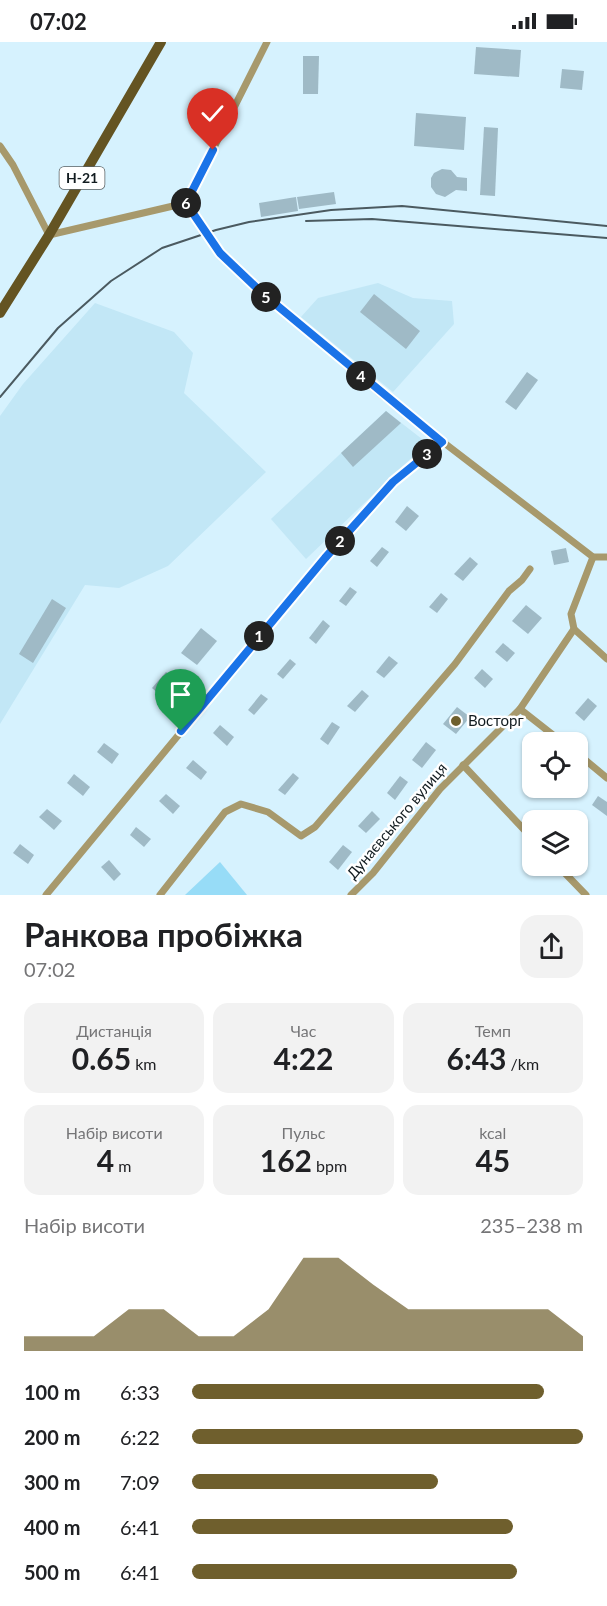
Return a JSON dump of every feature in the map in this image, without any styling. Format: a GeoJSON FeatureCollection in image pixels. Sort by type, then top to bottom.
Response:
{"type":"FeatureCollection","features":[{"type":"Feature","properties":{"kind":"main road","name":"Н-21"},"geometry":{"type":"LineString","coordinates":[[0,313],[49,235],[161,42]]}},
{"type":"Feature","properties":{"kind":"street"},"geometry":{"type":"LineString","coordinates":[[186,203],[267,42]]}},
{"type":"Feature","properties":{"kind":"street"},"geometry":{"type":"LineString","coordinates":[[0,146],[13,165],[49,235],[186,203]]}},
{"type":"Feature","properties":{"kind":"street"},"geometry":{"type":"LineString","coordinates":[[186,203],[220,253],[262,293],[442,442],[593,557],[607,557]]}},
{"type":"Feature","properties":{"kind":"street"},"geometry":{"type":"LineString","coordinates":[[46,895],[325,558],[393,482],[442,442]]}},
{"type":"Feature","properties":{"kind":"street"},"geometry":{"type":"LineString","coordinates":[[593,557],[571,614],[574,629],[607,659]]}},
{"type":"Feature","properties":{"kind":"street"},"geometry":{"type":"LineString","coordinates":[[160,895],[225,812],[241,804],[268,812],[301,836],[315,827],[455,664],[509,591],[522,580],[530,569]]}},
{"type":"Feature","properties":{"kind":"street","name":"Дунаєвського вулиця"},"geometry":{"type":"LineString","coordinates":[[351,895],[373,873],[463,765],[520,709],[574,629]]}},
{"type":"Feature","properties":{"kind":"street"},"geometry":{"type":"LineString","coordinates":[[520,709],[549,732]]}},
{"type":"Feature","properties":{"kind":"street"},"geometry":{"type":"LineString","coordinates":[[588,762],[607,778]]}},
{"type":"Feature","properties":{"kind":"street"},"geometry":{"type":"LineString","coordinates":[[463,765],[522,827]]}},
{"type":"Feature","properties":{"kind":"street"},"geometry":{"type":"LineString","coordinates":[[568,876],[586,895]]}},
{"type":"Feature","properties":{"kind":"shaded area"},"geometry":{"type":"Polygon","coordinates":[[[378,283],[413,298],[452,301],[454,324],[393,392],[301,317],[318,298],[378,283]]]}},
{"type":"Feature","properties":{"kind":"shaded area"},"geometry":{"type":"Polygon","coordinates":[[[95,303],[174,332],[193,353],[184,393],[266,472],[168,566],[119,588],[85,585],[0,724],[0,416],[23,384],[95,303]]]}},
{"type":"Feature","properties":{"kind":"shaded area"},"geometry":{"type":"Polygon","coordinates":[[[386,411],[427,443],[306,559],[271,519],[386,411]]]}},
{"type":"Feature","properties":{"kind":"shaded area"},"geometry":{"type":"Polygon","coordinates":[[[220,862],[247,895],[185,895],[220,862]]]}},
{"type":"Feature","properties":{"kind":"building"},"geometry":{"type":"Polygon","coordinates":[[[476,47],[521,50],[519,77],[474,74],[476,47]]]}},
{"type":"Feature","properties":{"kind":"building"},"geometry":{"type":"Polygon","coordinates":[[[303,56],[319,56],[318,94],[303,94],[303,56]]]}},
{"type":"Feature","properties":{"kind":"building"},"geometry":{"type":"Polygon","coordinates":[[[562,69],[584,71],[582,90],[560,88],[562,69]]]}},
{"type":"Feature","properties":{"kind":"building"},"geometry":{"type":"Polygon","coordinates":[[[416,113],[466,117],[464,150],[414,146],[416,113]]]}},
{"type":"Feature","properties":{"kind":"building"},"geometry":{"type":"Polygon","coordinates":[[[484,127],[498,128],[495,196],[480,195],[484,127]]]}},
{"type":"Feature","properties":{"kind":"building"},"geometry":{"type":"Polygon","coordinates":[[[442,169],[451,170],[457,177],[467,178],[467,191],[456,190],[445,197],[436,194],[431,187],[431,178],[434,173],[442,169]]]}},
{"type":"Feature","properties":{"kind":"building"},"geometry":{"type":"Polygon","coordinates":[[[334,192],[336,204],[299,209],[297,197],[334,192]]]}},
{"type":"Feature","properties":{"kind":"building"},"geometry":{"type":"Polygon","coordinates":[[[296,197],[298,211],[261,217],[259,203],[296,197]]]}},
{"type":"Feature","properties":{"kind":"building"},"geometry":{"type":"Polygon","coordinates":[[[374,294],[420,331],[406,349],[360,312],[374,294]]]}},
{"type":"Feature","properties":{"kind":"building"},"geometry":{"type":"Polygon","coordinates":[[[527,372],[538,380],[516,410],[505,402],[527,372]]]}},
{"type":"Feature","properties":{"kind":"building"},"geometry":{"type":"Polygon","coordinates":[[[386,411],[401,423],[353,467],[341,453],[386,411]]]}},
{"type":"Feature","properties":{"kind":"building"},"geometry":{"type":"Polygon","coordinates":[[[407,506],[419,516],[406,531],[395,522],[407,506]]]}},
{"type":"Feature","properties":{"kind":"building"},"geometry":{"type":"Polygon","coordinates":[[[382,547],[389,552],[377,567],[370,561],[382,547]]]}},
{"type":"Feature","properties":{"kind":"building"},"geometry":{"type":"Polygon","coordinates":[[[566,548],[569,562],[554,565],[551,551],[566,548]]]}},
{"type":"Feature","properties":{"kind":"building"},"geometry":{"type":"Polygon","coordinates":[[[470,557],[478,564],[463,581],[454,574],[470,557]]]}},
{"type":"Feature","properties":{"kind":"building"},"geometry":{"type":"Polygon","coordinates":[[[350,587],[357,592],[346,606],[339,601],[350,587]]]}},
{"type":"Feature","properties":{"kind":"building"},"geometry":{"type":"Polygon","coordinates":[[[441,593],[448,599],[437,613],[429,607],[441,593]]]}},
{"type":"Feature","properties":{"kind":"building"},"geometry":{"type":"Polygon","coordinates":[[[52,599],[66,608],[33,663],[19,654],[52,599]]]}},
{"type":"Feature","properties":{"kind":"building"},"geometry":{"type":"Polygon","coordinates":[[[526,605],[542,618],[528,634],[512,621],[526,605]]]}},
{"type":"Feature","properties":{"kind":"building"},"geometry":{"type":"Polygon","coordinates":[[[323,620],[330,626],[316,644],[309,638],[323,620]]]}},
{"type":"Feature","properties":{"kind":"building"},"geometry":{"type":"Polygon","coordinates":[[[201,628],[217,641],[197,665],[181,653],[201,628]]]}},
{"type":"Feature","properties":{"kind":"building"},"geometry":{"type":"Polygon","coordinates":[[[503,643],[515,653],[507,662],[495,652],[503,643]]]}},
{"type":"Feature","properties":{"kind":"building"},"geometry":{"type":"Polygon","coordinates":[[[389,656],[398,663],[384,678],[376,672],[389,656]]]}},
{"type":"Feature","properties":{"kind":"building"},"geometry":{"type":"Polygon","coordinates":[[[290,659],[296,664],[283,679],[277,674],[290,659]]]}},
{"type":"Feature","properties":{"kind":"building"},"geometry":{"type":"Polygon","coordinates":[[[482,669],[493,679],[485,688],[474,678],[482,669]]]}},
{"type":"Feature","properties":{"kind":"building"},"geometry":{"type":"Polygon","coordinates":[[[166,672],[172,677],[159,694],[152,688],[166,672]]]}},
{"type":"Feature","properties":{"kind":"building"},"geometry":{"type":"Polygon","coordinates":[[[362,690],[369,696],[355,712],[347,706],[362,690]]]}},
{"type":"Feature","properties":{"kind":"building"},"geometry":{"type":"Polygon","coordinates":[[[261,694],[268,699],[254,715],[248,710],[261,694]]]}},
{"type":"Feature","properties":{"kind":"building"},"geometry":{"type":"Polygon","coordinates":[[[588,698],[597,706],[584,721],[575,713],[588,698]]]}},
{"type":"Feature","properties":{"kind":"building","name":"Восторг"},"geometry":{"type":"Polygon","coordinates":[[[457,707],[470,717],[456,734],[443,724],[457,707]]]}},
{"type":"Feature","properties":{"kind":"building"},"geometry":{"type":"Polygon","coordinates":[[[332,722],[340,727],[328,745],[320,739],[332,722]]]}},
{"type":"Feature","properties":{"kind":"building"},"geometry":{"type":"Polygon","coordinates":[[[220,725],[234,737],[227,746],[213,733],[220,725]]]}},
{"type":"Feature","properties":{"kind":"building"},"geometry":{"type":"Polygon","coordinates":[[[426,742],[436,750],[422,768],[412,760],[426,742]]]}},
{"type":"Feature","properties":{"kind":"building"},"geometry":{"type":"Polygon","coordinates":[[[104,743],[119,754],[112,764],[97,752],[104,743]]]}},
{"type":"Feature","properties":{"kind":"building"},"geometry":{"type":"Polygon","coordinates":[[[193,760],[207,772],[201,780],[186,768],[193,760]]]}},
{"type":"Feature","properties":{"kind":"building"},"geometry":{"type":"Polygon","coordinates":[[[293,773],[299,778],[285,795],[278,790],[293,773]]]}},
{"type":"Feature","properties":{"kind":"building"},"geometry":{"type":"Polygon","coordinates":[[[74,774],[90,787],[83,796],[67,783],[74,774]]]}},
{"type":"Feature","properties":{"kind":"building"},"geometry":{"type":"Polygon","coordinates":[[[400,776],[408,782],[395,800],[387,793],[400,776]]]}},
{"type":"Feature","properties":{"kind":"building"},"geometry":{"type":"Polygon","coordinates":[[[166,794],[180,806],[173,814],[159,801],[166,794]]]}},
{"type":"Feature","properties":{"kind":"building"},"geometry":{"type":"Polygon","coordinates":[[[598,796],[607,802],[607,816],[592,805],[598,796]]]}},
{"type":"Feature","properties":{"kind":"building"},"geometry":{"type":"Polygon","coordinates":[[[47,809],[62,821],[54,830],[39,817],[47,809]]]}},
{"type":"Feature","properties":{"kind":"building"},"geometry":{"type":"Polygon","coordinates":[[[372,811],[380,819],[366,833],[358,826],[372,811]]]}},
{"type":"Feature","properties":{"kind":"building"},"geometry":{"type":"Polygon","coordinates":[[[136,827],[151,839],[144,847],[130,835],[136,827]]]}},
{"type":"Feature","properties":{"kind":"building"},"geometry":{"type":"Polygon","coordinates":[[[20,844],[34,855],[28,864],[13,853],[20,844]]]}},
{"type":"Feature","properties":{"kind":"building"},"geometry":{"type":"Polygon","coordinates":[[[343,845],[352,852],[338,870],[329,862],[343,845]]]}},
{"type":"Feature","properties":{"kind":"building"},"geometry":{"type":"Polygon","coordinates":[[[109,860],[121,874],[114,881],[101,867],[109,860]]]}},
{"type":"Feature","properties":{"kind":"railway"},"geometry":{"type":"LineString","coordinates":[[0,397],[58,328],[111,281],[162,248],[216,230],[249,222],[331,210],[402,206],[607,226]]}},
{"type":"Feature","properties":{"kind":"railway"},"geometry":{"type":"LineString","coordinates":[[306,221],[372,219],[607,238]]}},
{"type":"Feature","properties":{"kind":"place","name":"Восторг"},"geometry":{"type":"Point","coordinates":[456,721]}},
{"type":"Feature","properties":{"kind":"route"},"geometry":{"type":"LineString","coordinates":[[181,731],[325,558],[393,482],[442,442],[383,396],[262,293],[220,253],[186,203],[213,150]]}}]}
